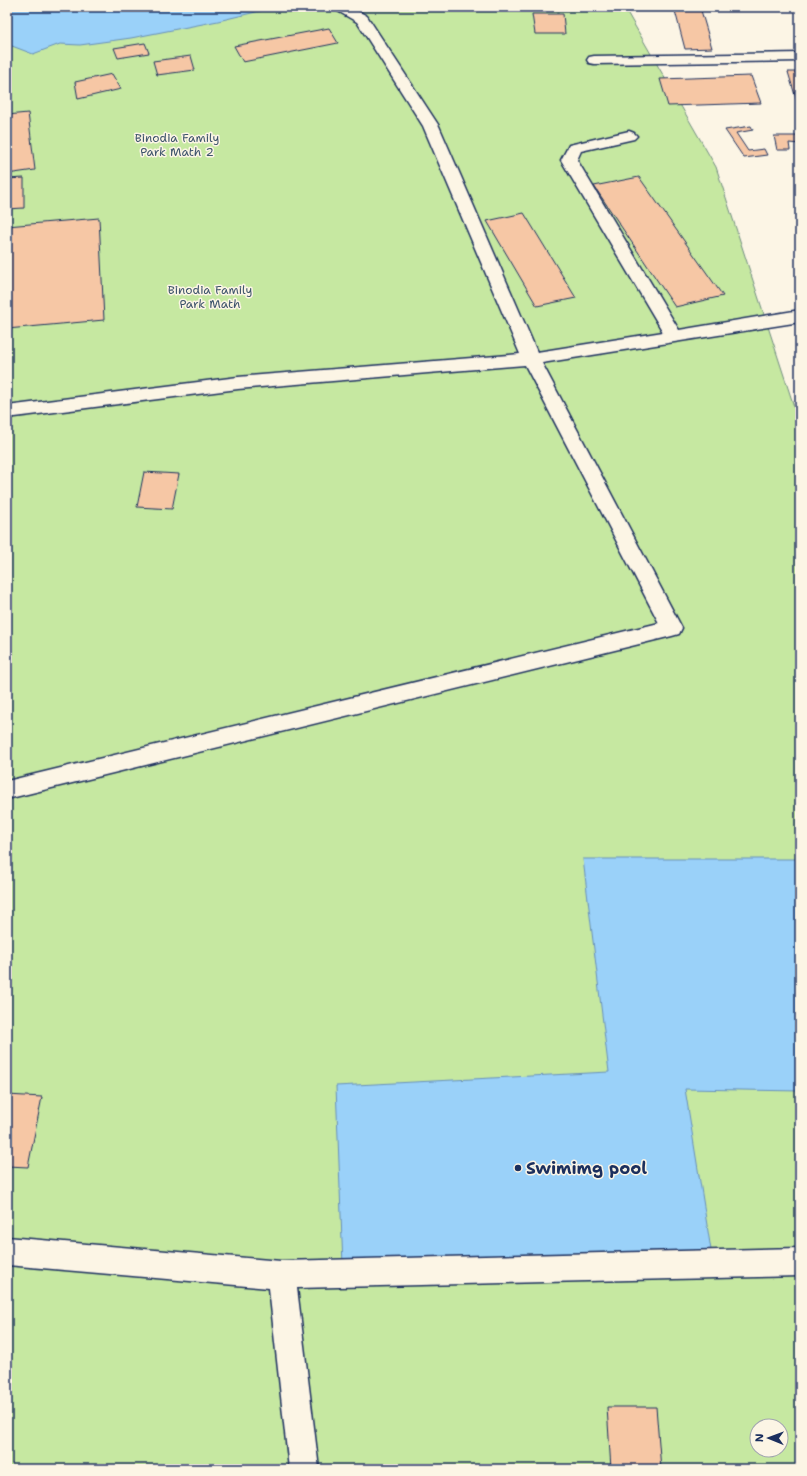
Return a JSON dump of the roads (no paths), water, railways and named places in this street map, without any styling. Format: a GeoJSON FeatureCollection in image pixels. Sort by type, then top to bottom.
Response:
{"type":"FeatureCollection","features":[{"type":"Feature","properties":{"kind":"street"},"geometry":{"type":"LineString","coordinates":[[7,790],[672,628],[531,359],[431,126],[362,19],[341,7]]}},
{"type":"Feature","properties":{"kind":"street"},"geometry":{"type":"LineString","coordinates":[[594,60],[800,57]]}},
{"type":"Feature","properties":{"kind":"street"},"geometry":{"type":"LineString","coordinates":[[629,136],[575,148],[568,160],[674,336]]}},
{"type":"Feature","properties":{"kind":"street"},"geometry":{"type":"LineString","coordinates":[[7,412],[238,383],[531,359],[800,316]]}},
{"type":"Feature","properties":{"kind":"street"},"geometry":{"type":"LineString","coordinates":[[7,1251],[281,1275],[800,1262]]}},
{"type":"Feature","properties":{"kind":"street"},"geometry":{"type":"LineString","coordinates":[[281,1275],[304,1469]]}},
{"type":"Feature","properties":{"kind":"water"},"geometry":{"type":"Polygon","coordinates":[[[7,7],[277,7],[218,21],[131,38],[80,45],[60,44],[33,54],[12,46],[7,48],[7,7]]]}},
{"type":"Feature","properties":{"kind":"water"},"geometry":{"type":"Polygon","coordinates":[[[583,859],[800,859],[800,1091],[685,1089],[711,1250],[343,1266],[336,1086],[609,1072],[583,859]]]}},
{"type":"Feature","properties":{"kind":"place","name":"Swimimg pool"},"geometry":{"type":"Point","coordinates":[518,1168]}},
{"type":"Feature","properties":{"kind":"park label","name":"Binodia Family Park Math 2"},"geometry":{"type":"Point","coordinates":[177,145]}},
{"type":"Feature","properties":{"kind":"park label","name":"Binodia Family Park Math"},"geometry":{"type":"Point","coordinates":[210,297]}}]}
